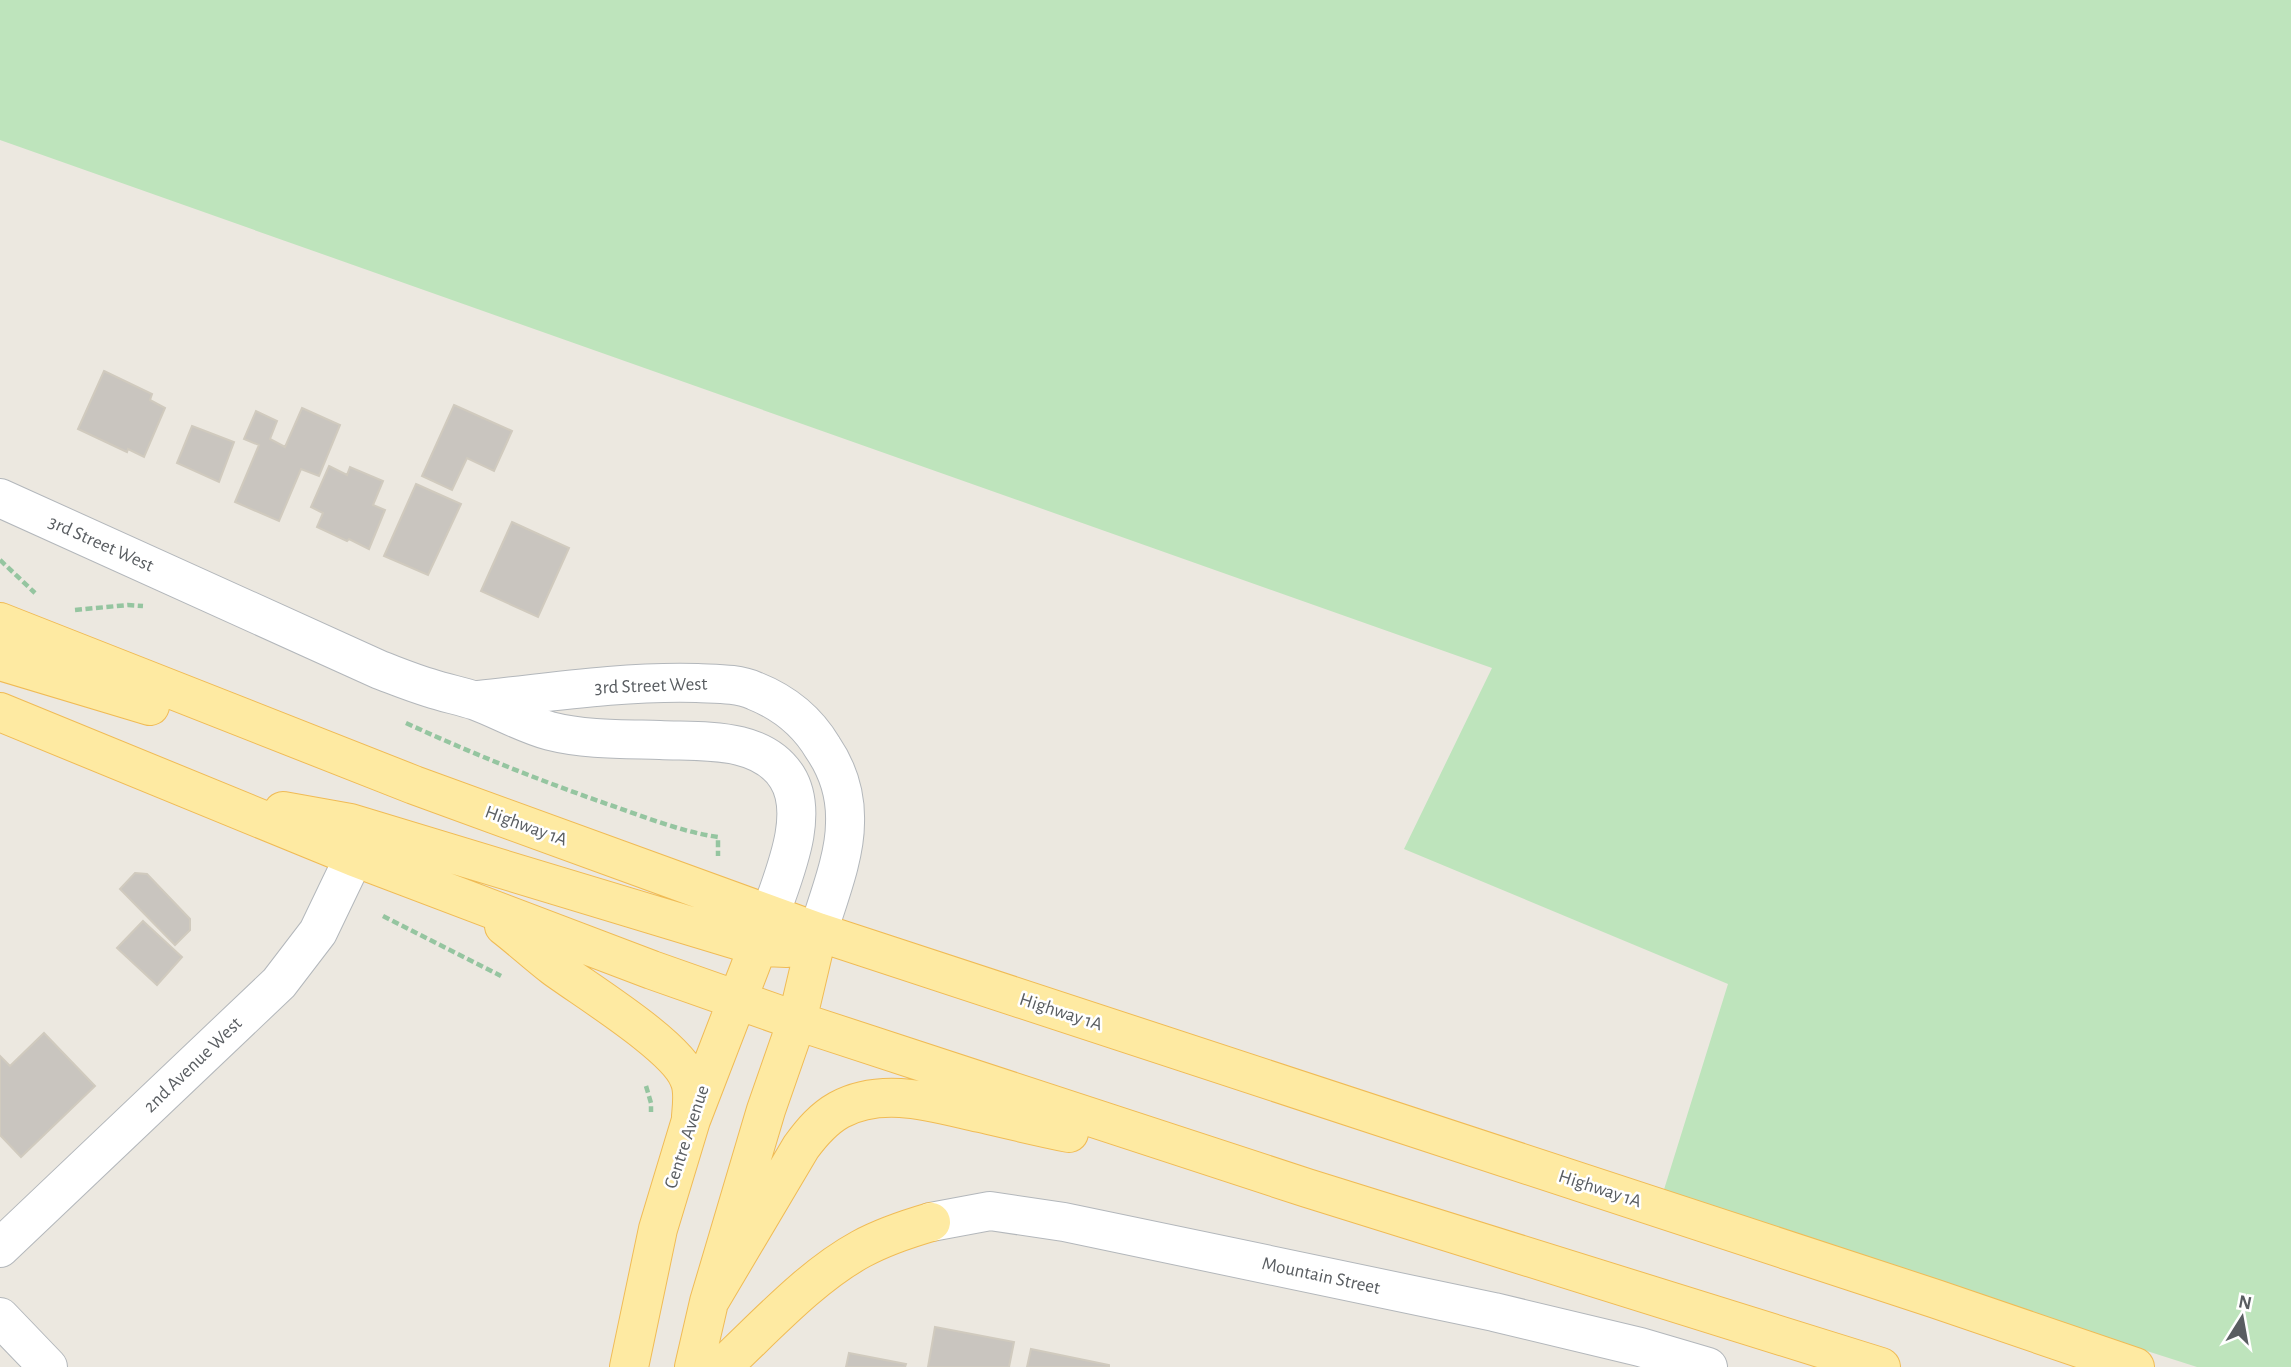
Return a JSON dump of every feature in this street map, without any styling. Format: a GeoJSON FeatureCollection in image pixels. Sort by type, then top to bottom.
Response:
{"type":"FeatureCollection","features":[{"type":"Feature","properties":{"kind":"main road","name":"Highway 1A"},"geometry":{"type":"LineString","coordinates":[[0,622],[414,785],[765,931],[818,932],[1910,1290],[2135,1367]]}},
{"type":"Feature","properties":{"kind":"main road"},"geometry":{"type":"LineString","coordinates":[[0,661],[414,785]]}},
{"type":"Feature","properties":{"kind":"main road"},"geometry":{"type":"LineString","coordinates":[[0,712],[354,857],[797,1021],[1307,1188],[1881,1367]]}},
{"type":"Feature","properties":{"kind":"main road"},"geometry":{"type":"LineString","coordinates":[[205,797],[350,823],[765,931]]}},
{"type":"Feature","properties":{"kind":"main road"},"geometry":{"type":"LineString","coordinates":[[481,906],[554,967],[665,1049],[690,1079],[691,1120]]}},
{"type":"Feature","properties":{"kind":"main road","name":"Centre Avenue"},"geometry":{"type":"LineString","coordinates":[[629,1367],[658,1229],[691,1120],[765,931]]}},
{"type":"Feature","properties":{"kind":"main road"},"geometry":{"type":"LineString","coordinates":[[694,1367],[709,1302],[766,1110],[797,1021],[818,932]]}},
{"type":"Feature","properties":{"kind":"main road"},"geometry":{"type":"LineString","coordinates":[[709,1302],[801,1147],[816,1127],[829,1116],[860,1101],[919,1099],[1307,1188]]}},
{"type":"Feature","properties":{"kind":"main road"},"geometry":{"type":"LineString","coordinates":[[722,1367],[827,1272],[860,1249],[892,1234],[930,1222]]}},
{"type":"Feature","properties":{"kind":"street","name":"3rd Street West"},"geometry":{"type":"LineString","coordinates":[[0,498],[380,670],[474,701],[550,731],[599,738],[719,742],[751,749],[774,761],[788,778],[795,797],[796,824],[792,848],[765,931]]}},
{"type":"Feature","properties":{"kind":"street","name":"3rd Street West"},"geometry":{"type":"LineString","coordinates":[[474,701],[670,682],[726,684],[754,690],[785,707],[811,727],[833,762],[844,796],[846,825],[818,932]]}},
{"type":"Feature","properties":{"kind":"street","name":"2nd Avenue West"},"geometry":{"type":"LineString","coordinates":[[0,1248],[279,983],[318,932],[354,857]]}},
{"type":"Feature","properties":{"kind":"street","name":"Mountain Street"},"geometry":{"type":"LineString","coordinates":[[930,1222],[990,1211],[1064,1222],[1494,1312],[1708,1367]]}},
{"type":"Feature","properties":{"kind":"street"},"geometry":{"type":"LineString","coordinates":[[0,1317],[48,1367]]}},
{"type":"Feature","properties":{"kind":"path"},"geometry":{"type":"LineString","coordinates":[[383,916],[509,980]]}},
{"type":"Feature","properties":{"kind":"path"},"geometry":{"type":"LineString","coordinates":[[644,1083],[649,1091],[650,1115]]}},
{"type":"Feature","properties":{"kind":"green space"},"geometry":{"type":"Polygon","coordinates":[[[0,0],[2291,0],[2291,1367],[2197,1367],[1662,1196],[1728,984],[1404,849],[1492,668],[0,140],[0,0]]]}},
{"type":"Feature","properties":{"kind":"building"},"geometry":{"type":"Polygon","coordinates":[[[104,371],[152,394],[150,400],[165,408],[144,457],[78,429],[104,371]]]}},
{"type":"Feature","properties":{"kind":"building"},"geometry":{"type":"Polygon","coordinates":[[[454,405],[512,431],[494,471],[467,458],[452,490],[422,476],[454,405]]]}},
{"type":"Feature","properties":{"kind":"building"},"geometry":{"type":"Polygon","coordinates":[[[302,408],[340,425],[319,476],[301,469],[279,521],[235,502],[259,445],[244,439],[256,411],[277,421],[270,439],[285,447],[302,408]]]}},
{"type":"Feature","properties":{"kind":"building"},"geometry":{"type":"Polygon","coordinates":[[[192,426],[234,442],[219,482],[177,463],[192,426]]]}},
{"type":"Feature","properties":{"kind":"building"},"geometry":{"type":"Polygon","coordinates":[[[329,466],[347,475],[350,467],[383,481],[373,505],[385,510],[369,549],[317,527],[323,513],[311,507],[329,466]]]}},
{"type":"Feature","properties":{"kind":"building"},"geometry":{"type":"Polygon","coordinates":[[[416,484],[461,504],[428,575],[384,556],[416,484]]]}},
{"type":"Feature","properties":{"kind":"building"},"geometry":{"type":"Polygon","coordinates":[[[512,522],[569,548],[538,617],[481,591],[512,522]]]}},
{"type":"Feature","properties":{"kind":"building"},"geometry":{"type":"Polygon","coordinates":[[[135,873],[147,874],[190,919],[190,930],[175,945],[120,889],[135,873]]]}},
{"type":"Feature","properties":{"kind":"building"},"geometry":{"type":"Polygon","coordinates":[[[143,921],[182,957],[157,985],[117,948],[143,921]]]}},
{"type":"Feature","properties":{"kind":"building"},"geometry":{"type":"Polygon","coordinates":[[[44,1033],[95,1086],[21,1157],[0,1135],[0,1056],[10,1066],[44,1033]]]}},
{"type":"Feature","properties":{"kind":"building"},"geometry":{"type":"Polygon","coordinates":[[[935,1327],[1014,1342],[1009,1367],[928,1367],[935,1327]]]}},
{"type":"Feature","properties":{"kind":"building"},"geometry":{"type":"Polygon","coordinates":[[[1031,1349],[1109,1365],[1109,1367],[1027,1367],[1031,1349]]]}},
{"type":"Feature","properties":{"kind":"building"},"geometry":{"type":"Polygon","coordinates":[[[849,1353],[906,1364],[905,1367],[846,1367],[849,1353]]]}}]}
